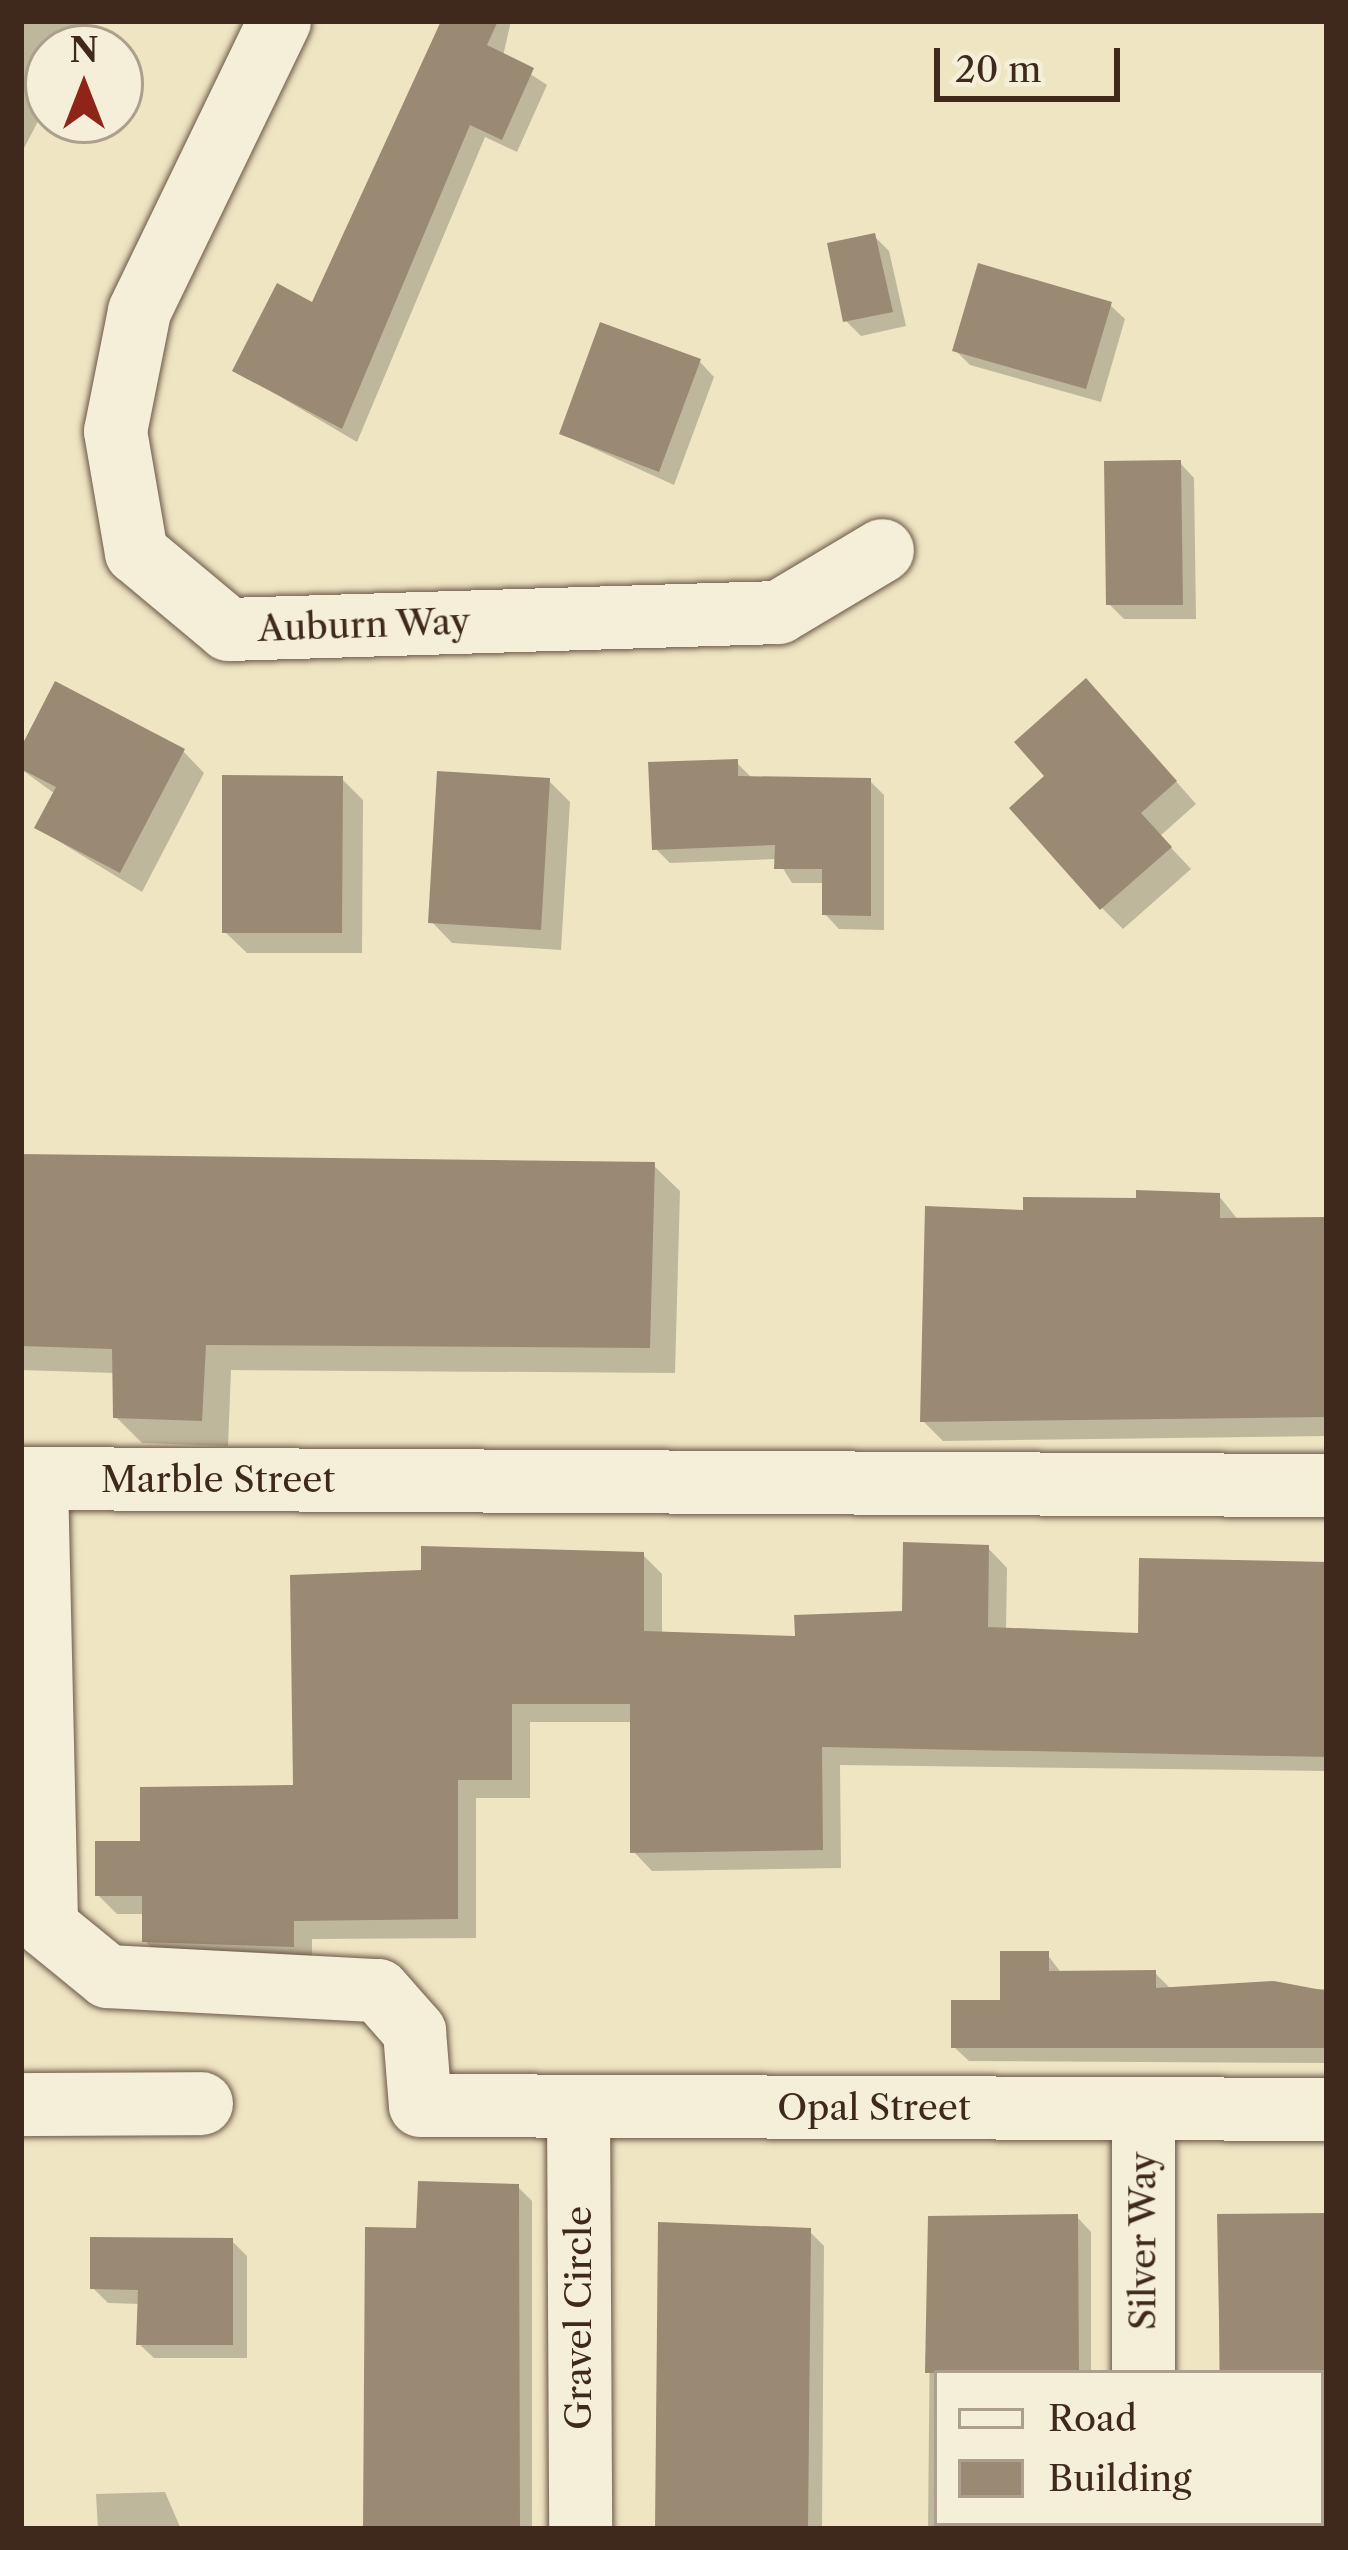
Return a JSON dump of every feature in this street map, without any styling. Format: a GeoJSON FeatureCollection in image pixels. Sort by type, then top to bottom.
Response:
{"type":"FeatureCollection","features":[{"type":"Feature","properties":{"kind":"street","name":"Auburn Way"},"geometry":{"type":"LineString","coordinates":[[279,21],[139,311],[115,431],[136,552],[228,629],[778,612],[882,550]]}},
{"type":"Feature","properties":{"kind":"street","name":"Marble Street"},"geometry":{"type":"LineString","coordinates":[[420,2105],[414,2032],[378,1990],[107,1976],[46,1926],[29,1479],[1327,1485]]}},
{"type":"Feature","properties":{"kind":"street"},"geometry":{"type":"LineString","coordinates":[[21,2104],[201,2103]]}},
{"type":"Feature","properties":{"kind":"street","name":"Opal Street"},"geometry":{"type":"LineString","coordinates":[[420,2105],[1327,2109]]}},
{"type":"Feature","properties":{"kind":"street","name":"Gravel Circle"},"geometry":{"type":"LineString","coordinates":[[578,2107],[580,2529]]}},
{"type":"Feature","properties":{"kind":"street","name":"Silver Way"},"geometry":{"type":"LineString","coordinates":[[1143,2109],[1143,2370]]}},
{"type":"Feature","properties":{"kind":"building"},"geometry":{"type":"Polygon","coordinates":[[[441,21],[498,21],[487,45],[534,68],[502,140],[470,125],[342,429],[232,371],[277,283],[312,302],[441,21]]]}},
{"type":"Feature","properties":{"kind":"building"},"geometry":{"type":"Polygon","coordinates":[[[875,233],[893,312],[843,322],[827,243],[875,233]]]}},
{"type":"Feature","properties":{"kind":"building"},"geometry":{"type":"Polygon","coordinates":[[[978,263],[1112,302],[1086,389],[952,351],[978,263]]]}},
{"type":"Feature","properties":{"kind":"building"},"geometry":{"type":"Polygon","coordinates":[[[600,322],[701,359],[659,472],[559,434],[600,322]]]}},
{"type":"Feature","properties":{"kind":"building"},"geometry":{"type":"Polygon","coordinates":[[[1181,460],[1183,605],[1106,605],[1104,461],[1181,460]]]}},
{"type":"Feature","properties":{"kind":"building"},"geometry":{"type":"Polygon","coordinates":[[[1086,678],[1177,781],[1141,813],[1172,847],[1100,910],[1009,808],[1044,776],[1014,742],[1086,678]]]}},
{"type":"Feature","properties":{"kind":"building"},"geometry":{"type":"Polygon","coordinates":[[[55,681],[185,749],[120,873],[34,828],[56,787],[21,769],[21,747],[55,681]]]}},
{"type":"Feature","properties":{"kind":"building"},"geometry":{"type":"Polygon","coordinates":[[[738,759],[738,776],[871,778],[871,916],[822,915],[822,869],[774,869],[775,845],[652,850],[648,762],[738,759]]]}},
{"type":"Feature","properties":{"kind":"building"},"geometry":{"type":"Polygon","coordinates":[[[437,771],[550,778],[541,930],[428,923],[437,771]]]}},
{"type":"Feature","properties":{"kind":"building"},"geometry":{"type":"Polygon","coordinates":[[[222,775],[343,776],[342,933],[222,933],[222,775]]]}},
{"type":"Feature","properties":{"kind":"building"},"geometry":{"type":"Polygon","coordinates":[[[21,1154],[655,1162],[650,1348],[206,1345],[202,1421],[113,1418],[112,1349],[21,1346],[21,1154]]]}},
{"type":"Feature","properties":{"kind":"building"},"geometry":{"type":"Polygon","coordinates":[[[1136,1190],[1220,1193],[1220,1218],[1327,1217],[1327,1417],[920,1422],[925,1206],[1023,1210],[1023,1197],[1136,1198],[1136,1190]]]}},
{"type":"Feature","properties":{"kind":"building"},"geometry":{"type":"Polygon","coordinates":[[[903,1542],[989,1545],[988,1627],[1138,1633],[1139,1558],[1327,1562],[1327,1757],[822,1747],[823,1850],[630,1853],[630,1704],[512,1704],[512,1780],[458,1780],[458,1919],[294,1921],[294,1947],[142,1942],[142,1896],[95,1896],[95,1841],[140,1841],[140,1787],[293,1785],[290,1575],[421,1570],[421,1546],[644,1552],[644,1631],[795,1636],[794,1615],[902,1611],[903,1542]]]}},
{"type":"Feature","properties":{"kind":"building"},"geometry":{"type":"Polygon","coordinates":[[[1000,1951],[1049,1951],[1049,1971],[1156,1970],[1156,1988],[1274,1981],[1327,1991],[1327,2048],[951,2048],[951,2000],[1000,2000],[1000,1951]]]}},
{"type":"Feature","properties":{"kind":"building"},"geometry":{"type":"Polygon","coordinates":[[[418,2181],[519,2184],[520,2529],[363,2529],[365,2227],[416,2228],[418,2181]]]}},
{"type":"Feature","properties":{"kind":"building"},"geometry":{"type":"Polygon","coordinates":[[[1327,2213],[1327,2373],[1220,2370],[1217,2214],[1327,2213]]]}},
{"type":"Feature","properties":{"kind":"building"},"geometry":{"type":"Polygon","coordinates":[[[1078,2214],[1079,2370],[925,2373],[928,2216],[1078,2214]]]}},
{"type":"Feature","properties":{"kind":"building"},"geometry":{"type":"Polygon","coordinates":[[[658,2222],[811,2228],[808,2529],[655,2529],[658,2222]]]}},
{"type":"Feature","properties":{"kind":"building"},"geometry":{"type":"Polygon","coordinates":[[[90,2237],[233,2238],[233,2345],[136,2345],[138,2290],[90,2289],[90,2237]]]}}]}
